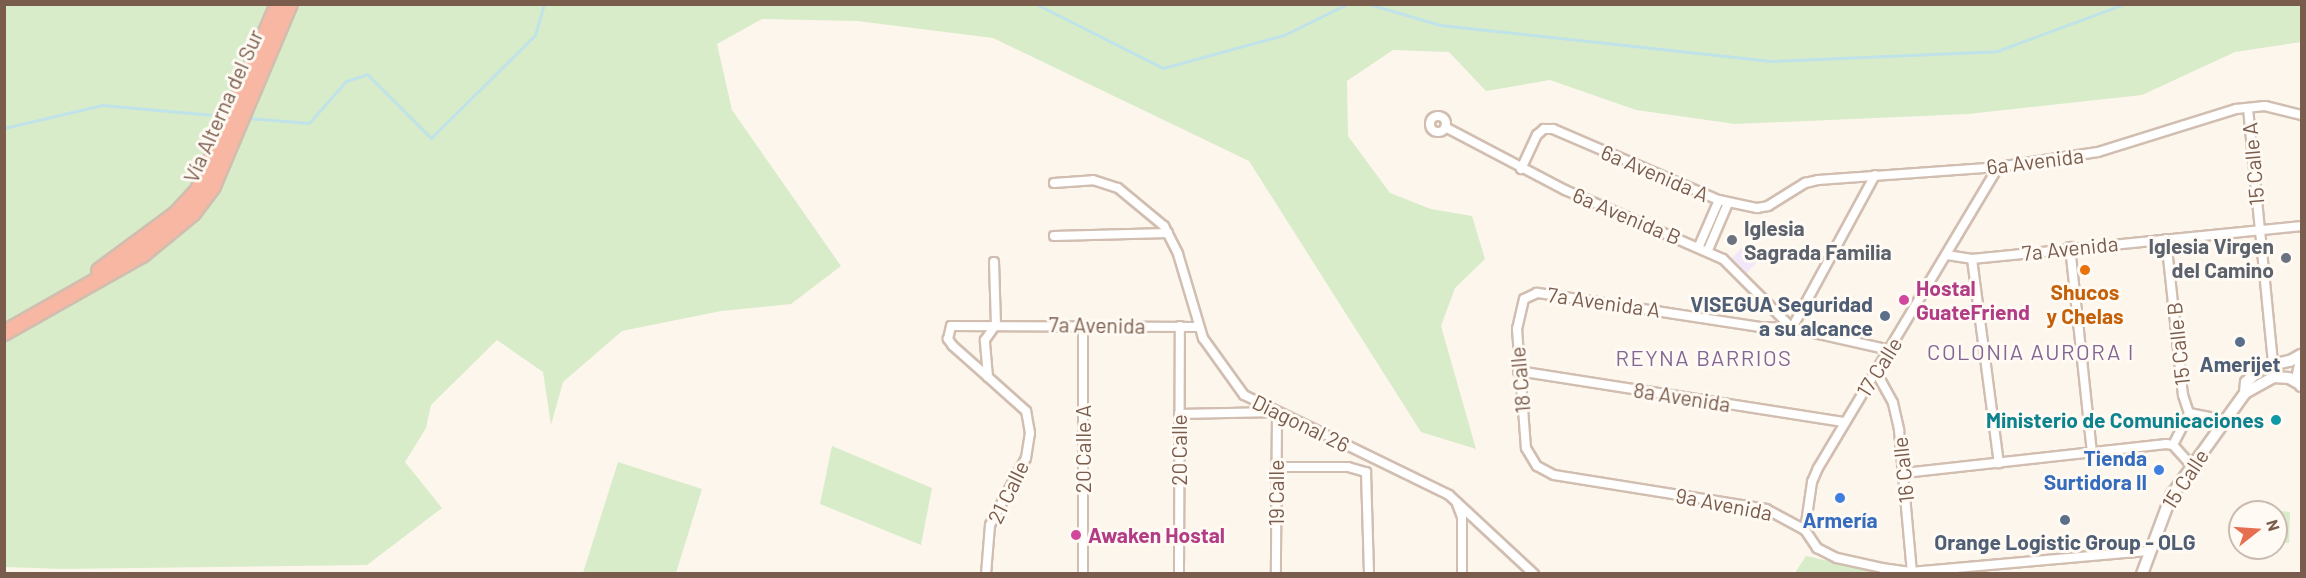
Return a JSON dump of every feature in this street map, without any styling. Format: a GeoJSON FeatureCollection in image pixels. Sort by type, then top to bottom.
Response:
{"type":"FeatureCollection","features":[{"type":"Feature","properties":{"kind":"highway","name":"Vía Alterna del Sur"},"geometry":{"type":"LineString","coordinates":[[4,333],[91,277],[177,214],[204,179],[278,4]]}},
{"type":"Feature","properties":{"kind":"highway","name":"Vía Alterna del Sur"},"geometry":{"type":"LineString","coordinates":[[4,323],[25,319],[165,238],[193,213],[213,186],[290,4]]}},
{"type":"Feature","properties":{"kind":"main road","name":"15 Calle"},"geometry":{"type":"LineString","coordinates":[[2245,393],[2246,382],[2256,370],[2301,355]]}},
{"type":"Feature","properties":{"kind":"main road"},"geometry":{"type":"LineString","coordinates":[[2301,355],[2301,385]]}},
{"type":"Feature","properties":{"kind":"main road","name":"15 Calle"},"geometry":{"type":"LineString","coordinates":[[2142,573],[2171,495],[2245,393],[2274,377],[2289,378],[2301,385]]}},
{"type":"Feature","properties":{"kind":"street","name":"6a Avenida"},"geometry":{"type":"LineString","coordinates":[[1768,206],[1805,183],[1875,175],[1998,167],[2098,152],[2248,108],[2265,106],[2301,115]]}},
{"type":"Feature","properties":{"kind":"street","name":"15 Calle A"},"geometry":{"type":"LineString","coordinates":[[2248,108],[2273,364]]}},
{"type":"Feature","properties":{"kind":"street","name":"6a Avenida B"},"geometry":{"type":"LineString","coordinates":[[1445,127],[1521,169],[1708,250],[1744,277],[1792,328]]}},
{"type":"Feature","properties":{"kind":"street","name":"6a Avenida A"},"geometry":{"type":"LineString","coordinates":[[1521,169],[1544,129],[1553,129],[1719,200],[1728,203],[1768,206]]}},
{"type":"Feature","properties":{"kind":"street","name":"17 Calle"},"geometry":{"type":"LineString","coordinates":[[1805,530],[1806,509],[1818,468],[1998,167]]}},
{"type":"Feature","properties":{"kind":"street"},"geometry":{"type":"LineString","coordinates":[[1792,328],[1875,175]]}},
{"type":"Feature","properties":{"kind":"street"},"geometry":{"type":"LineString","coordinates":[[1054,183],[1093,180],[1118,188],[1145,208],[1168,232]]}},
{"type":"Feature","properties":{"kind":"street"},"geometry":{"type":"LineString","coordinates":[[1699,246],[1719,200]]}},
{"type":"Feature","properties":{"kind":"street"},"geometry":{"type":"LineString","coordinates":[[1708,250],[1728,203]]}},
{"type":"Feature","properties":{"kind":"street"},"geometry":{"type":"LineString","coordinates":[[1708,225],[1717,228]]}},
{"type":"Feature","properties":{"kind":"street","name":"7a Avenida"},"geometry":{"type":"LineString","coordinates":[[1947,255],[1972,260],[2070,247],[2258,228],[2301,226]]}},
{"type":"Feature","properties":{"kind":"street"},"geometry":{"type":"LineString","coordinates":[[1054,236],[1168,232]]}},
{"type":"Feature","properties":{"kind":"street","name":"Diagonal 26"},"geometry":{"type":"LineString","coordinates":[[1168,232],[1182,265],[1198,327],[1234,386],[1256,404],[1277,412],[1456,501],[1534,573]]}},
{"type":"Feature","properties":{"kind":"street","name":"15 Calle B"},"geometry":{"type":"LineString","coordinates":[[2166,239],[2183,395],[2189,413],[2224,420]]}},
{"type":"Feature","properties":{"kind":"street"},"geometry":{"type":"LineString","coordinates":[[2070,247],[2092,452]]}},
{"type":"Feature","properties":{"kind":"street"},"geometry":{"type":"LineString","coordinates":[[1972,260],[1999,463]]}},
{"type":"Feature","properties":{"kind":"street"},"geometry":{"type":"LineString","coordinates":[[988,377],[985,340],[996,324],[994,262]]}},
{"type":"Feature","properties":{"kind":"street","name":"7a Avenida A"},"geometry":{"type":"LineString","coordinates":[[1530,295],[1545,292],[1761,327],[1792,328],[1890,350]]}},
{"type":"Feature","properties":{"kind":"street","name":"18 Calle"},"geometry":{"type":"LineString","coordinates":[[1530,295],[1521,307],[1517,329],[1518,371],[1526,448],[1537,466]]}},
{"type":"Feature","properties":{"kind":"street","name":"7a Avenida"},"geometry":{"type":"LineString","coordinates":[[988,377],[953,346],[948,330],[951,326],[996,324],[1198,327]]}},
{"type":"Feature","properties":{"kind":"street","name":"20 Calle A"},"geometry":{"type":"LineString","coordinates":[[1083,325],[1083,573]]}},
{"type":"Feature","properties":{"kind":"street","name":"20 Calle"},"geometry":{"type":"LineString","coordinates":[[1179,573],[1180,326]]}},
{"type":"Feature","properties":{"kind":"street","name":"8a Avenida"},"geometry":{"type":"LineString","coordinates":[[1518,371],[1845,422]]}},
{"type":"Feature","properties":{"kind":"street","name":"16 Calle"},"geometry":{"type":"LineString","coordinates":[[1876,372],[1893,403],[1904,473],[1912,572]]}},
{"type":"Feature","properties":{"kind":"street","name":"21 Calle"},"geometry":{"type":"LineString","coordinates":[[986,573],[990,525],[1026,458],[1030,432],[1026,411],[988,377]]}},
{"type":"Feature","properties":{"kind":"street"},"geometry":{"type":"LineString","coordinates":[[1179,414],[1277,412]]}},
{"type":"Feature","properties":{"kind":"street","name":"19 Calle"},"geometry":{"type":"LineString","coordinates":[[1276,573],[1277,412]]}},
{"type":"Feature","properties":{"kind":"street"},"geometry":{"type":"LineString","coordinates":[[2173,445],[2189,413]]}},
{"type":"Feature","properties":{"kind":"street"},"geometry":{"type":"LineString","coordinates":[[1904,473],[2173,445]]}},
{"type":"Feature","properties":{"kind":"street"},"geometry":{"type":"LineString","coordinates":[[2173,445],[2191,465]]}},
{"type":"Feature","properties":{"kind":"street"},"geometry":{"type":"LineString","coordinates":[[1277,467],[1348,466],[1366,472],[1369,573]]}},
{"type":"Feature","properties":{"kind":"street","name":"9a Avenida"},"geometry":{"type":"LineString","coordinates":[[1537,466],[1554,475],[1766,509],[1797,524],[1805,530],[1817,549],[1837,558],[1912,572],[2149,551]]}},
{"type":"Feature","properties":{"kind":"street"},"geometry":{"type":"LineString","coordinates":[[1456,501],[1462,517],[1462,573]]}},
{"type":"Feature","properties":{"kind":"street","name":"17 Calle"},"geometry":{"type":"LineString","coordinates":[[1797,524],[1806,509]]}},
{"type":"Feature","properties":{"kind":"shaded area"},"geometry":{"type":"Polygon","coordinates":[[[1745,244],[1760,258],[1746,274],[1731,259],[1745,244]]]}},
{"type":"Feature","properties":{"kind":"green space"},"geometry":{"type":"Polygon","coordinates":[[[5,5],[2301,5],[2301,42],[2235,52],[2142,95],[1968,114],[1735,124],[1636,110],[1550,80],[1486,91],[1449,52],[1393,50],[1347,81],[1348,136],[1390,193],[1431,209],[1472,216],[1485,259],[1455,288],[1441,326],[1476,449],[1421,432],[1249,161],[993,38],[857,21],[762,19],[717,44],[732,110],[841,266],[791,304],[721,311],[622,331],[563,382],[551,425],[543,372],[497,340],[431,405],[426,428],[405,462],[442,508],[367,565],[62,569],[5,567],[5,5]]]}},
{"type":"Feature","properties":{"kind":"green space"},"geometry":{"type":"Polygon","coordinates":[[[832,446],[932,488],[921,545],[820,504],[832,446]]]}},
{"type":"Feature","properties":{"kind":"green space"},"geometry":{"type":"Polygon","coordinates":[[[618,462],[702,489],[676,573],[583,573],[618,462]]]}},
{"type":"Feature","properties":{"kind":"green space"},"geometry":{"type":"Polygon","coordinates":[[[2288,512],[2290,512],[2288,543],[2288,512]]]}},
{"type":"Feature","properties":{"kind":"green space"},"geometry":{"type":"Polygon","coordinates":[[[1806,556],[1829,561],[1883,573],[1795,573],[1806,556]]]}},
{"type":"Feature","properties":{"kind":"waterway"},"geometry":{"type":"LineString","coordinates":[[246,118],[309,123],[346,81],[367,74],[431,138],[535,35],[544,4]]}},
{"type":"Feature","properties":{"kind":"waterway"},"geometry":{"type":"LineString","coordinates":[[1036,4],[1163,68],[1284,35],[1347,4]]}},
{"type":"Feature","properties":{"kind":"waterway"},"geometry":{"type":"LineString","coordinates":[[1369,4],[1440,25],[1771,61],[1997,51],[2124,4]]}},
{"type":"Feature","properties":{"kind":"waterway"},"geometry":{"type":"LineString","coordinates":[[4,128],[102,105],[225,116]]}},
{"type":"Feature","properties":{"kind":"place","name":"Iglesia Sagrada Familia"},"geometry":{"type":"Point","coordinates":[1732,240]}},
{"type":"Feature","properties":{"kind":"place","name":"Iglesia Virgen del Camino"},"geometry":{"type":"Point","coordinates":[2286,258]}},
{"type":"Feature","properties":{"kind":"place","name":"Shucos y Chelas"},"geometry":{"type":"Point","coordinates":[2085,270]}},
{"type":"Feature","properties":{"kind":"place","name":"Hostal GuateFriend"},"geometry":{"type":"Point","coordinates":[1904,300]}},
{"type":"Feature","properties":{"kind":"place","name":"VISEGUA Seguridad a su alcance"},"geometry":{"type":"Point","coordinates":[1885,316]}},
{"type":"Feature","properties":{"kind":"place","name":"Amerijet"},"geometry":{"type":"Point","coordinates":[2240,342]}},
{"type":"Feature","properties":{"kind":"place","name":"Ministerio de Comunicaciones"},"geometry":{"type":"Point","coordinates":[2276,420]}},
{"type":"Feature","properties":{"kind":"place","name":"Tienda Surtidora II"},"geometry":{"type":"Point","coordinates":[2159,470]}},
{"type":"Feature","properties":{"kind":"place","name":"Armería"},"geometry":{"type":"Point","coordinates":[1840,498]}},
{"type":"Feature","properties":{"kind":"place","name":"Orange Logistic Group - OLG"},"geometry":{"type":"Point","coordinates":[2065,520]}},
{"type":"Feature","properties":{"kind":"place","name":"Awaken Hostal"},"geometry":{"type":"Point","coordinates":[1076,535]}},
{"type":"Feature","properties":{"kind":"district","name":"COLONIA AURORA I"},"geometry":{"type":"Point","coordinates":[2031,352]}},
{"type":"Feature","properties":{"kind":"district","name":"REYNA BARRIOS"},"geometry":{"type":"Point","coordinates":[1704,358]}}]}
